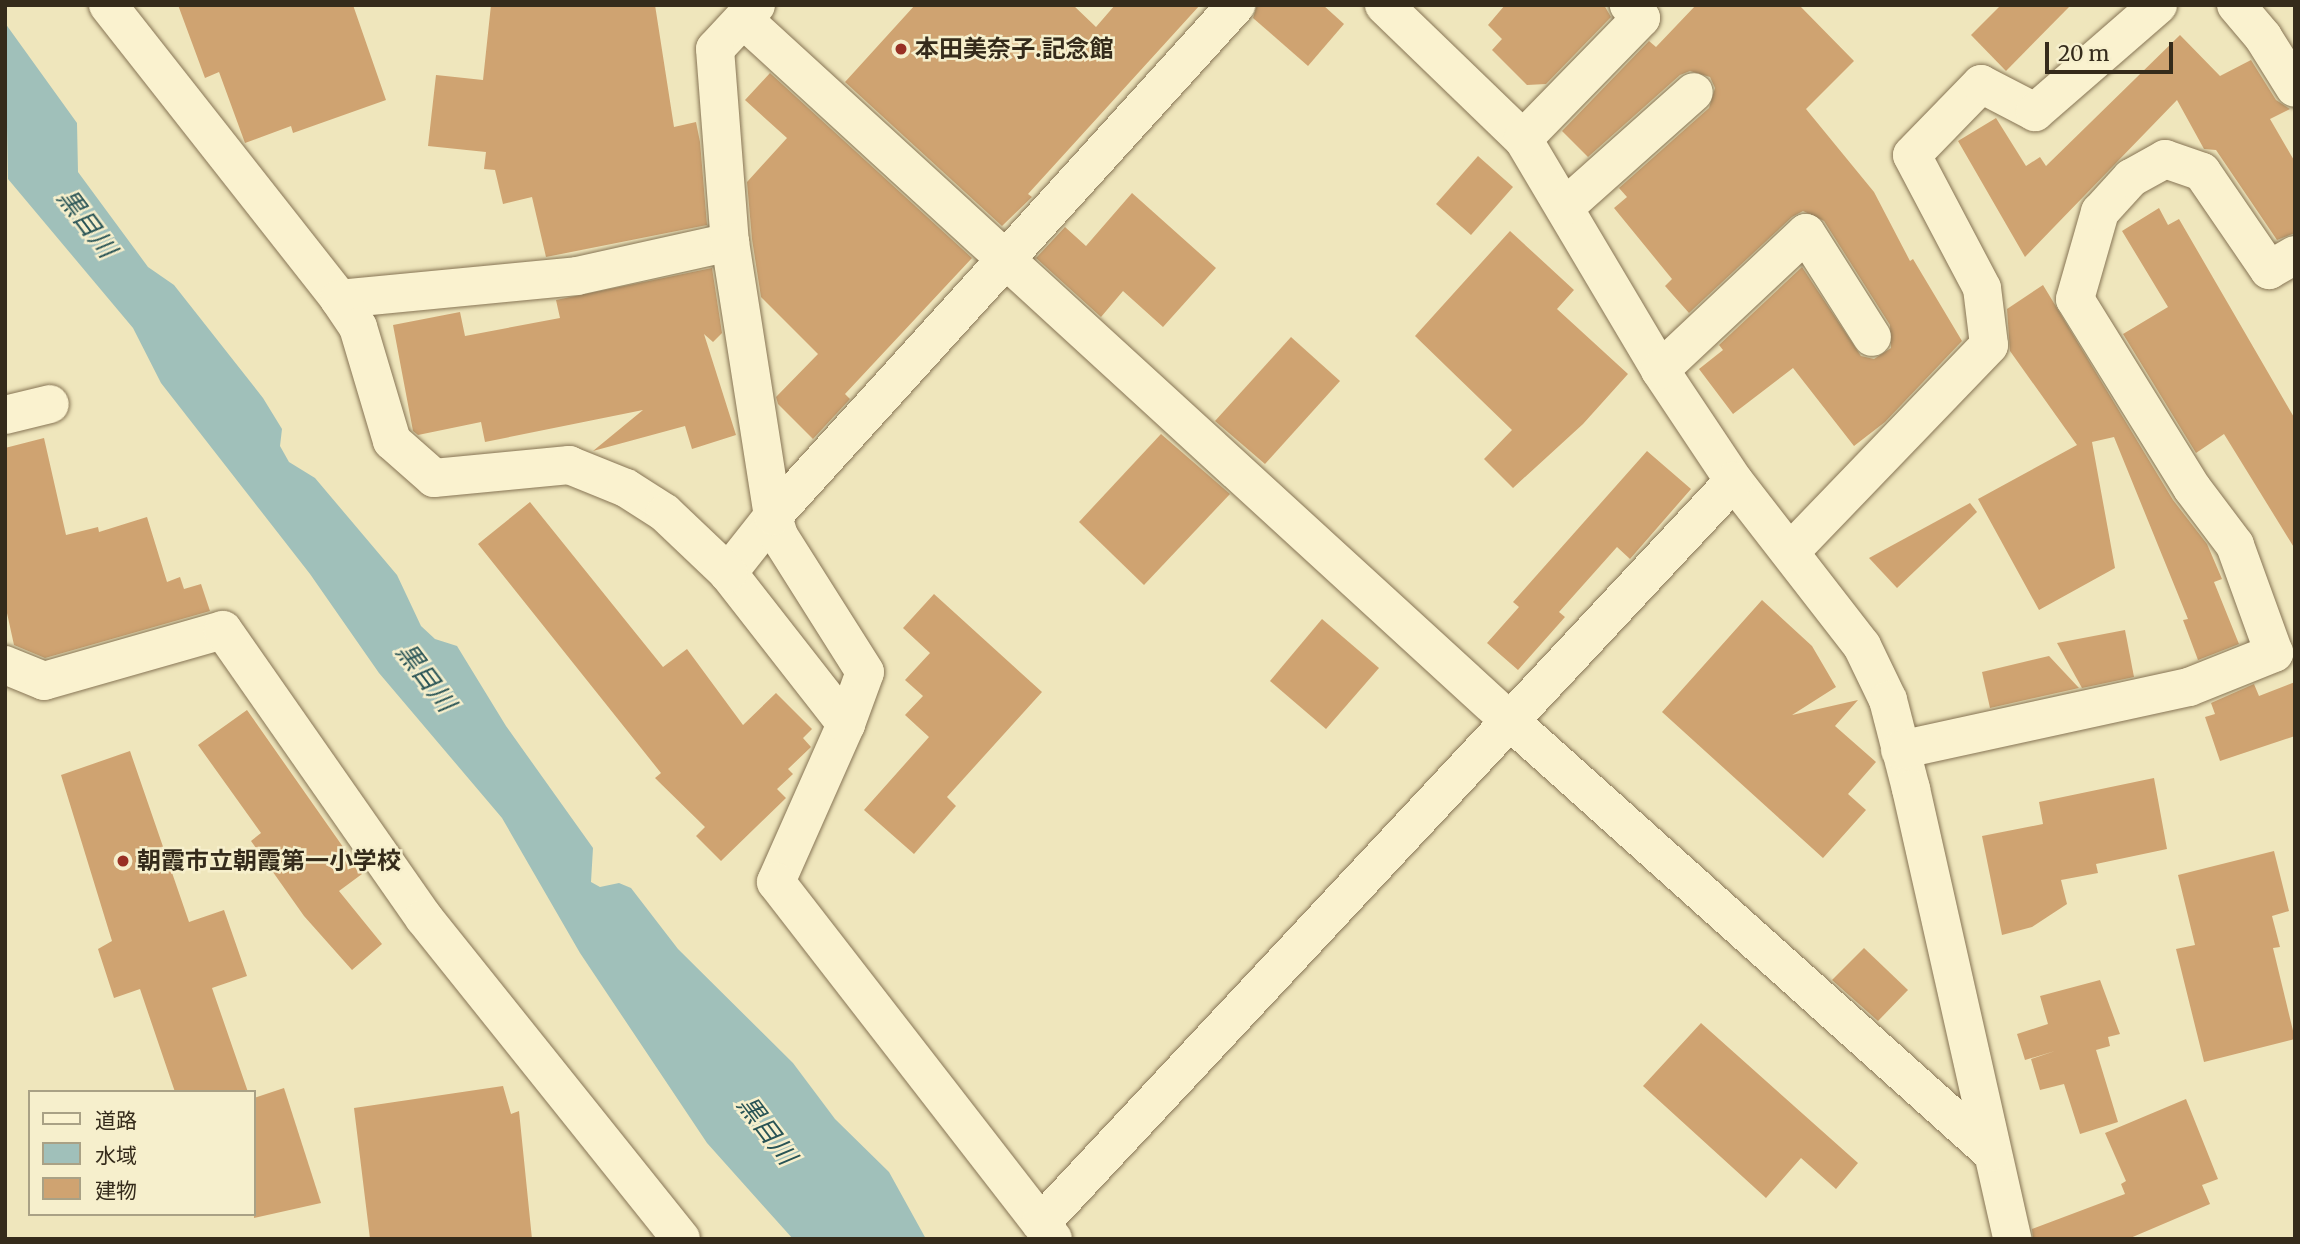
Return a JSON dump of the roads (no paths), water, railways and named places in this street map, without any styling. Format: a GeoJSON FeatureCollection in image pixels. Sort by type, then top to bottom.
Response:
{"type":"FeatureCollection","features":[{"type":"Feature","properties":{"kind":"street"},"geometry":{"type":"LineString","coordinates":[[108,5],[339,299],[358,327],[392,441],[434,478],[569,466],[626,488],[665,513],[728,573],[846,724]]}},
{"type":"Feature","properties":{"kind":"street"},"geometry":{"type":"LineString","coordinates":[[728,573],[773,516],[1236,5]]}},
{"type":"Feature","properties":{"kind":"street"},"geometry":{"type":"LineString","coordinates":[[1384,5],[1523,139],[1566,206],[1660,370],[1734,481],[1862,646],[1888,700],[2012,1239]]}},
{"type":"Feature","properties":{"kind":"street"},"geometry":{"type":"LineString","coordinates":[[1523,139],[1641,18],[1629,5]]}},
{"type":"Feature","properties":{"kind":"street"},"geometry":{"type":"LineString","coordinates":[[1790,552],[1989,345],[1982,288],[1912,155],[1981,84],[2035,113],[2158,5]]}},
{"type":"Feature","properties":{"kind":"street"},"geometry":{"type":"LineString","coordinates":[[2236,5],[2263,37],[2295,89]]}},
{"type":"Feature","properties":{"kind":"street"},"geometry":{"type":"LineString","coordinates":[[1734,481],[1510,721],[1047,1231],[776,882],[846,724],[865,672],[779,536],[773,516],[730,242],[715,49],[750,12],[1005,260],[1510,721],[1991,1152]]}},
{"type":"Feature","properties":{"kind":"street"},"geometry":{"type":"LineString","coordinates":[[1566,206],[1694,92]]}},
{"type":"Feature","properties":{"kind":"street"},"geometry":{"type":"LineString","coordinates":[[1900,750],[2189,687],[2274,653],[2235,545],[2192,488],[2075,299],[2100,212],[2131,178],[2165,159],[2202,172],[2269,271],[2295,256]]}},
{"type":"Feature","properties":{"kind":"street"},"geometry":{"type":"LineString","coordinates":[[1660,370],[1806,233],[1872,337]]}},
{"type":"Feature","properties":{"kind":"street"},"geometry":{"type":"LineString","coordinates":[[339,299],[577,276],[730,242]]}},
{"type":"Feature","properties":{"kind":"street"},"geometry":{"type":"LineString","coordinates":[[5,415],[50,404]]}},
{"type":"Feature","properties":{"kind":"street"},"geometry":{"type":"LineString","coordinates":[[5,666],[44,681],[223,630],[424,918],[681,1239]]}},
{"type":"Feature","properties":{"kind":"water","name":"黒目川"},"geometry":{"type":"Polygon","coordinates":[[[5,23],[77,123],[78,172],[148,267],[174,285],[263,398],[282,429],[280,446],[289,462],[315,478],[397,575],[421,626],[435,639],[457,646],[506,726],[593,848],[591,882],[600,887],[619,883],[631,888],[678,949],[793,1063],[835,1119],[889,1172],[926,1239],[793,1239],[707,1143],[580,953],[502,818],[379,673],[310,574],[161,383],[133,328],[8,179],[5,23]]]}},
{"type":"Feature","properties":{"kind":"place","name":"本田美奈子.記念館"},"geometry":{"type":"Point","coordinates":[901,49]}},
{"type":"Feature","properties":{"kind":"place","name":"朝霞市立朝霞第一小学校"},"geometry":{"type":"Point","coordinates":[123,861]}}]}
